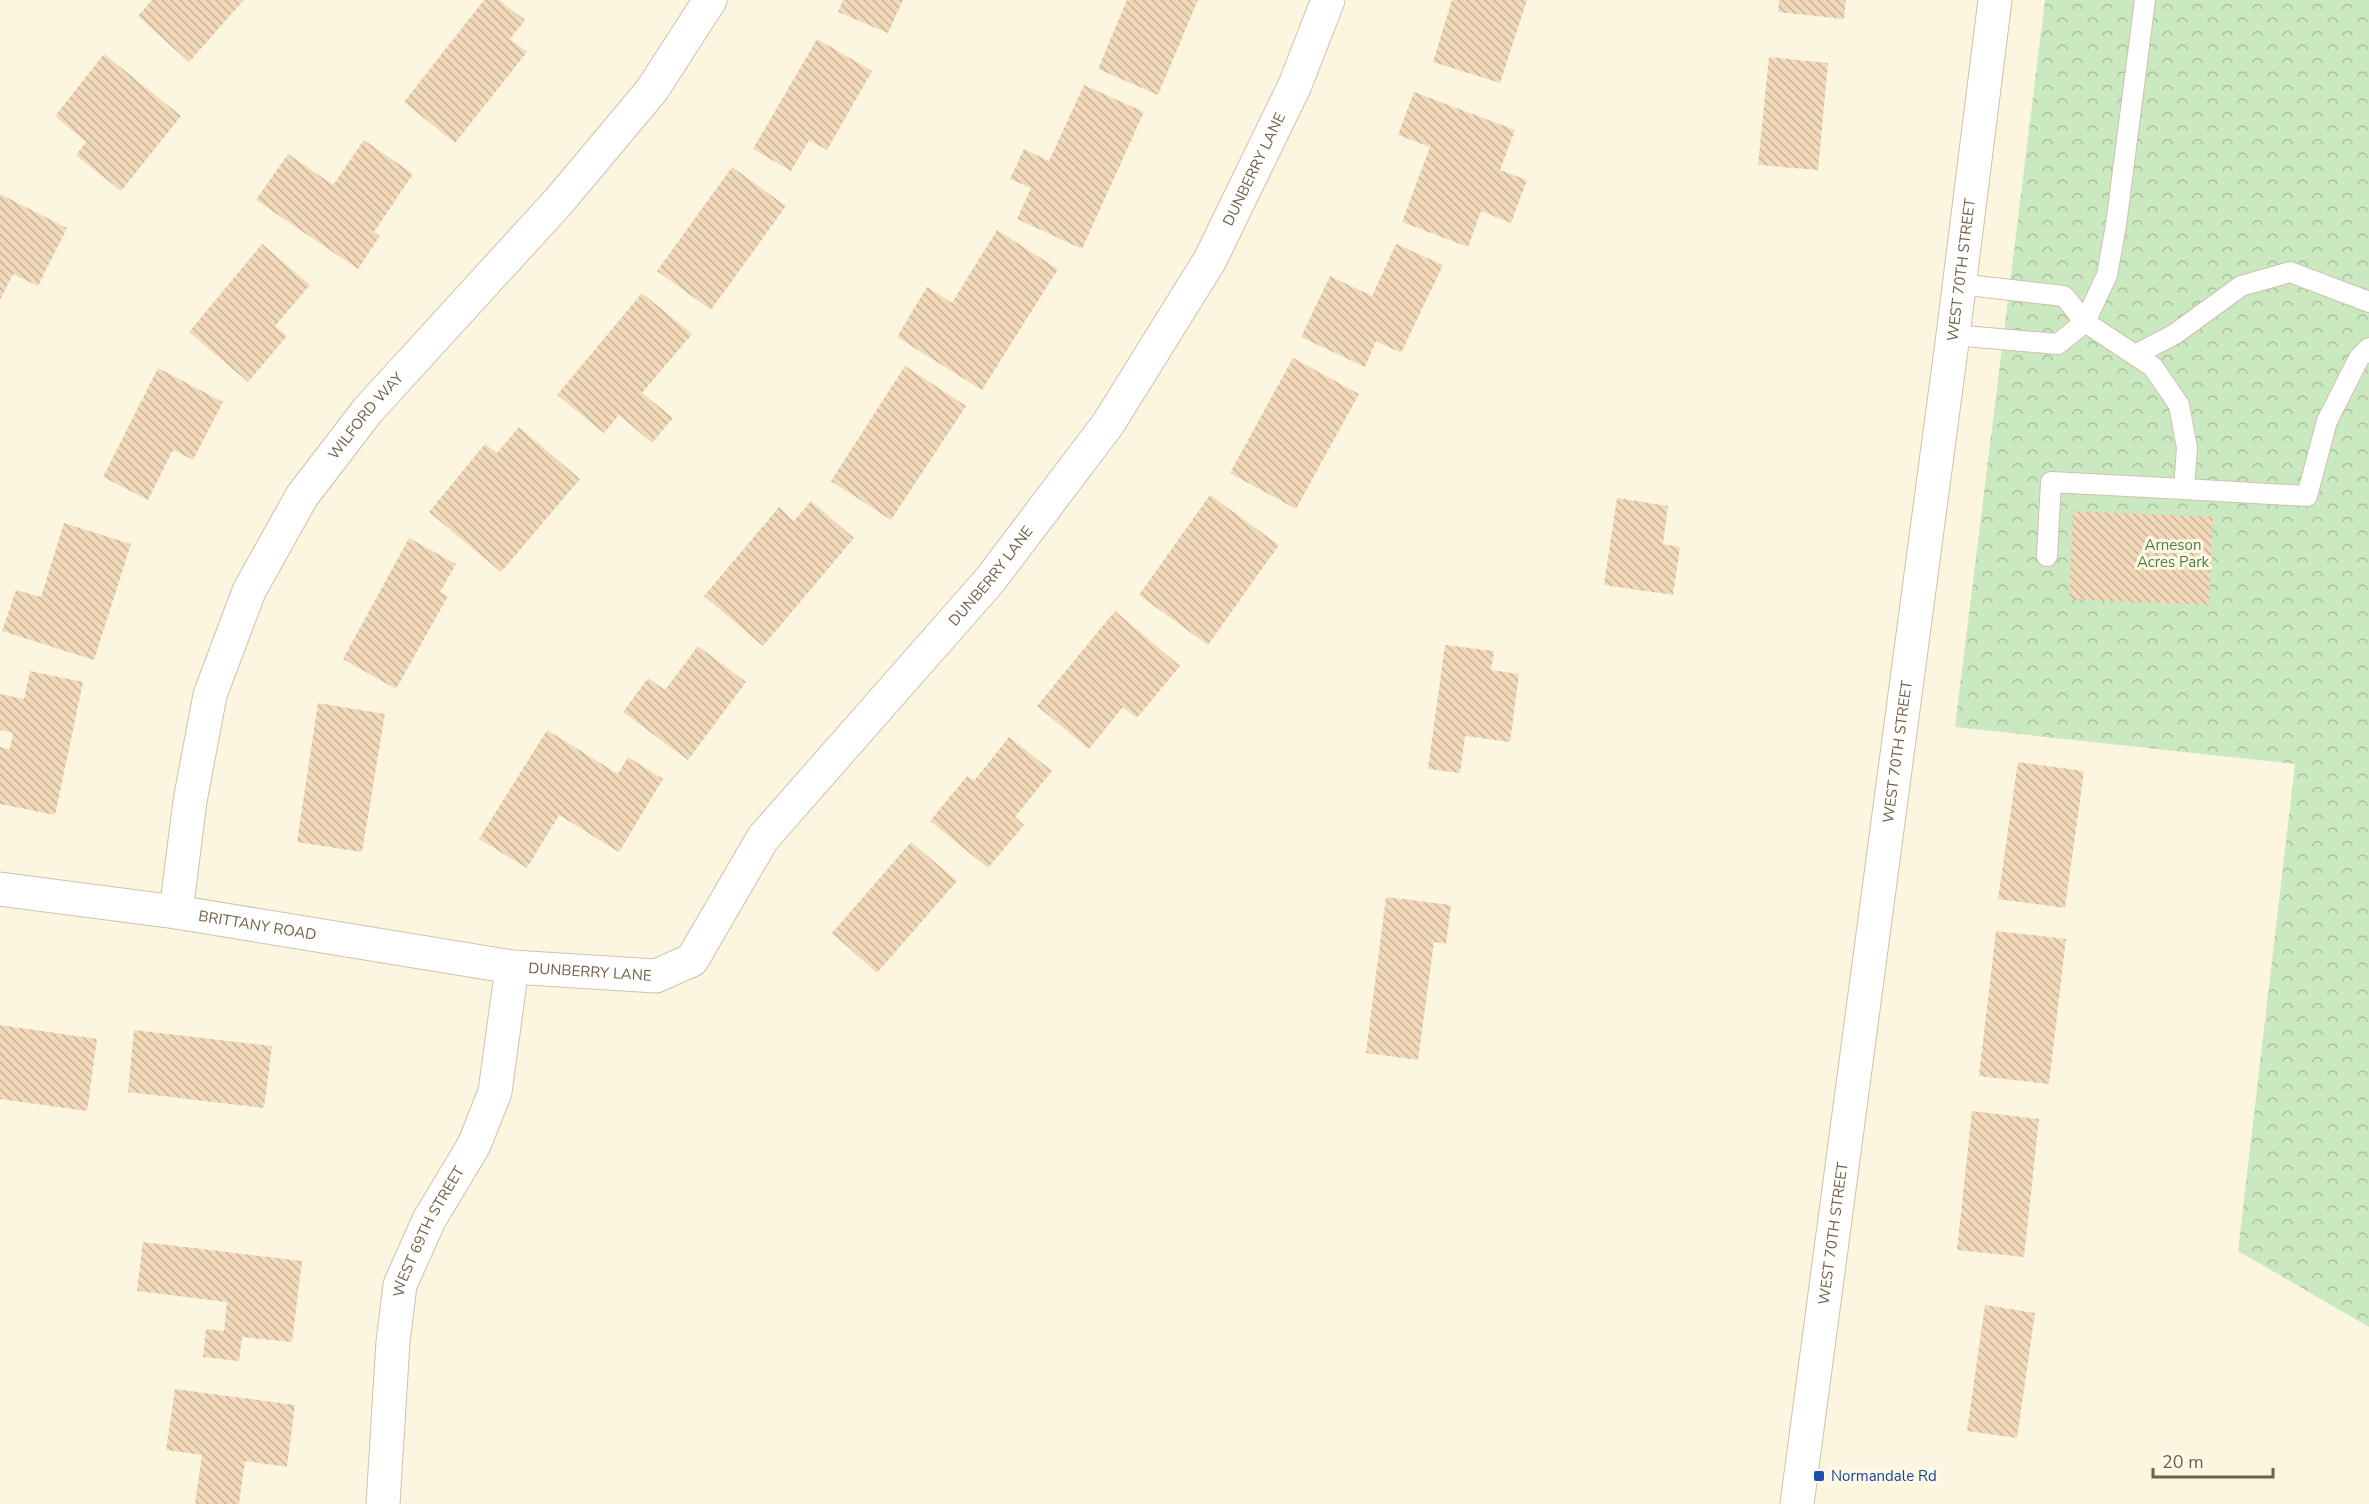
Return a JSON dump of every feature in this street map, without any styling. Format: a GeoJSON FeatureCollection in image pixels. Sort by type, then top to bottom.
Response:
{"type":"FeatureCollection","features":[{"type":"Feature","properties":{"kind":"street","name":"WILFORD WAY"},"geometry":{"type":"LineString","coordinates":[[176,912],[190,801],[210,695],[249,591],[302,496],[368,410],[559,201],[652,90],[710,0]]}},
{"type":"Feature","properties":{"kind":"street","name":"DUNBERRY LANE"},"geometry":{"type":"LineString","coordinates":[[512,967],[656,976],[692,960],[763,838],[990,580],[1108,424],[1210,260],[1295,85],[1328,0]]}},
{"type":"Feature","properties":{"kind":"street","name":"WEST 70TH STREET"},"geometry":{"type":"LineString","coordinates":[[1797,1504],[1953,335],[1995,0]]}},
{"type":"Feature","properties":{"kind":"street","name":"BRITTANY ROAD"},"geometry":{"type":"LineString","coordinates":[[0,889],[176,912],[512,967]]}},
{"type":"Feature","properties":{"kind":"street","name":"WEST 69TH STREET"},"geometry":{"type":"LineString","coordinates":[[383,1504],[393,1342],[400,1285],[429,1220],[474,1145],[495,1092],[512,967]]}},
{"type":"Feature","properties":{"kind":"lane"},"geometry":{"type":"LineString","coordinates":[[1953,335],[2058,344],[2085,321],[2107,275],[2116,225],[2145,0]]}},
{"type":"Feature","properties":{"kind":"lane"},"geometry":{"type":"LineString","coordinates":[[2135,355],[2175,334],[2241,286],[2290,272],[2369,302]]}},
{"type":"Feature","properties":{"kind":"lane"},"geometry":{"type":"LineString","coordinates":[[1959,284],[2064,296],[2085,321],[2153,367],[2179,405],[2187,448],[2184,489]]}},
{"type":"Feature","properties":{"kind":"lane"},"geometry":{"type":"LineString","coordinates":[[2047,556],[2051,482],[2307,496],[2327,421],[2359,358],[2369,348]]}},
{"type":"Feature","properties":{"kind":"green space","name":"Arneson Acres Park"},"geometry":{"type":"Polygon","coordinates":[[[2045,0],[2369,0],[2369,1327],[2238,1251],[2295,764],[1955,727],[2045,0]]]}},
{"type":"Feature","properties":{"kind":"building"},"geometry":{"type":"Polygon","coordinates":[[[152,0],[244,0],[189,62],[138,16],[152,0]]]}},
{"type":"Feature","properties":{"kind":"building"},"geometry":{"type":"Polygon","coordinates":[[[484,0],[499,0],[525,20],[510,39],[527,52],[455,143],[404,102],[484,0]]]}},
{"type":"Feature","properties":{"kind":"building"},"geometry":{"type":"Polygon","coordinates":[[[843,0],[903,0],[888,33],[838,12],[843,0]]]}},
{"type":"Feature","properties":{"kind":"building"},"geometry":{"type":"Polygon","coordinates":[[[1127,0],[1198,0],[1158,95],[1098,69],[1127,0]]]}},
{"type":"Feature","properties":{"kind":"building"},"geometry":{"type":"Polygon","coordinates":[[[1452,0],[1527,0],[1500,83],[1433,62],[1452,0]]]}},
{"type":"Feature","properties":{"kind":"building"},"geometry":{"type":"Polygon","coordinates":[[[1779,0],[1846,0],[1844,19],[1778,12],[1779,0]]]}},
{"type":"Feature","properties":{"kind":"building"},"geometry":{"type":"Polygon","coordinates":[[[817,39],[872,71],[827,150],[809,140],[791,171],[753,149],[817,39]]]}},
{"type":"Feature","properties":{"kind":"building"},"geometry":{"type":"Polygon","coordinates":[[[104,54],[181,116],[121,191],[76,155],[86,142],[55,116],[104,54]]]}},
{"type":"Feature","properties":{"kind":"building"},"geometry":{"type":"Polygon","coordinates":[[[1769,57],[1828,63],[1818,170],[1758,165],[1769,57]]]}},
{"type":"Feature","properties":{"kind":"building"},"geometry":{"type":"Polygon","coordinates":[[[1084,85],[1144,112],[1082,249],[1017,219],[1031,188],[1010,179],[1024,149],[1049,161],[1084,85]]]}},
{"type":"Feature","properties":{"kind":"building"},"geometry":{"type":"Polygon","coordinates":[[[1414,92],[1515,130],[1500,170],[1527,180],[1511,223],[1481,211],[1468,247],[1402,222],[1430,147],[1398,135],[1414,92]]]}},
{"type":"Feature","properties":{"kind":"building"},"geometry":{"type":"Polygon","coordinates":[[[364,140],[413,174],[374,232],[380,236],[358,269],[256,200],[288,154],[333,185],[364,140]]]}},
{"type":"Feature","properties":{"kind":"building"},"geometry":{"type":"Polygon","coordinates":[[[732,167],[786,206],[711,310],[657,271],[732,167]]]}},
{"type":"Feature","properties":{"kind":"building"},"geometry":{"type":"Polygon","coordinates":[[[0,194],[67,228],[38,286],[13,274],[0,300],[0,194]]]}},
{"type":"Feature","properties":{"kind":"building"},"geometry":{"type":"Polygon","coordinates":[[[997,230],[1058,269],[982,390],[897,337],[927,287],[952,303],[997,230]]]}},
{"type":"Feature","properties":{"kind":"building"},"geometry":{"type":"Polygon","coordinates":[[[262,244],[310,285],[275,326],[287,336],[248,382],[189,332],[262,244]]]}},
{"type":"Feature","properties":{"kind":"building"},"geometry":{"type":"Polygon","coordinates":[[[1396,244],[1443,265],[1401,353],[1376,341],[1365,367],[1301,337],[1330,276],[1372,296],[1396,244]]]}},
{"type":"Feature","properties":{"kind":"building"},"geometry":{"type":"Polygon","coordinates":[[[642,293],[692,334],[642,393],[673,418],[652,443],[619,415],[604,433],[557,395],[642,293]]]}},
{"type":"Feature","properties":{"kind":"building"},"geometry":{"type":"Polygon","coordinates":[[[1293,358],[1359,394],[1296,509],[1230,473],[1293,358]]]}},
{"type":"Feature","properties":{"kind":"building"},"geometry":{"type":"Polygon","coordinates":[[[905,366],[966,406],[891,520],[831,481],[905,366]]]}},
{"type":"Feature","properties":{"kind":"building"},"geometry":{"type":"Polygon","coordinates":[[[158,368],[223,402],[193,460],[173,450],[148,500],[103,477],[158,368]]]}},
{"type":"Feature","properties":{"kind":"building"},"geometry":{"type":"Polygon","coordinates":[[[519,427],[580,479],[501,572],[429,512],[485,444],[497,453],[519,427]]]}},
{"type":"Feature","properties":{"kind":"building"},"geometry":{"type":"Polygon","coordinates":[[[1210,495],[1279,545],[1208,645],[1139,595],[1210,495]]]}},
{"type":"Feature","properties":{"kind":"building"},"geometry":{"type":"Polygon","coordinates":[[[1617,498],[1668,506],[1663,544],[1680,547],[1673,595],[1604,585],[1617,498]]]}},
{"type":"Feature","properties":{"kind":"building"},"geometry":{"type":"Polygon","coordinates":[[[811,501],[854,538],[763,646],[704,596],[779,507],[794,521],[811,501]]]}},
{"type":"Feature","properties":{"kind":"building"},"geometry":{"type":"Polygon","coordinates":[[[2073,511],[2213,517],[2209,605],[2069,599],[2073,511]]]}},
{"type":"Feature","properties":{"kind":"building"},"geometry":{"type":"Polygon","coordinates":[[[64,523],[131,544],[94,660],[2,631],[16,590],[41,597],[64,523]]]}},
{"type":"Feature","properties":{"kind":"building"},"geometry":{"type":"Polygon","coordinates":[[[409,538],[456,564],[440,592],[448,596],[396,689],[343,659],[409,538]]]}},
{"type":"Feature","properties":{"kind":"building"},"geometry":{"type":"Polygon","coordinates":[[[1115,611],[1180,666],[1137,718],[1123,707],[1089,749],[1037,706],[1115,611]]]}},
{"type":"Feature","properties":{"kind":"building"},"geometry":{"type":"Polygon","coordinates":[[[1445,645],[1494,651],[1491,670],[1519,674],[1510,742],[1465,736],[1460,773],[1428,769],[1445,645]]]}},
{"type":"Feature","properties":{"kind":"building"},"geometry":{"type":"Polygon","coordinates":[[[698,646],[746,682],[688,760],[623,712],[648,678],[665,690],[698,646]]]}},
{"type":"Feature","properties":{"kind":"building"},"geometry":{"type":"Polygon","coordinates":[[[30,671],[83,682],[55,815],[0,804],[0,747],[10,749],[13,733],[0,730],[0,694],[24,699],[30,671]]]}},
{"type":"Feature","properties":{"kind":"building"},"geometry":{"type":"Polygon","coordinates":[[[318,703],[385,714],[362,852],[297,842],[318,703]]]}},
{"type":"Feature","properties":{"kind":"building"},"geometry":{"type":"Polygon","coordinates":[[[547,730],[618,774],[628,757],[663,779],[619,852],[559,815],[527,868],[479,839],[547,730]]]}},
{"type":"Feature","properties":{"kind":"building"},"geometry":{"type":"Polygon","coordinates":[[[1009,737],[1052,771],[1015,817],[1024,825],[988,868],[930,821],[967,776],[974,781],[1009,737]]]}},
{"type":"Feature","properties":{"kind":"building"},"geometry":{"type":"Polygon","coordinates":[[[2018,762],[2084,771],[2065,908],[1998,899],[2018,762]]]}},
{"type":"Feature","properties":{"kind":"building"},"geometry":{"type":"Polygon","coordinates":[[[911,842],[957,881],[877,973],[832,933],[911,842]]]}},
{"type":"Feature","properties":{"kind":"building"},"geometry":{"type":"Polygon","coordinates":[[[1386,897],[1451,905],[1446,944],[1434,942],[1418,1060],[1366,1053],[1386,897]]]}},
{"type":"Feature","properties":{"kind":"building"},"geometry":{"type":"Polygon","coordinates":[[[1996,931],[2066,939],[2049,1084],[1979,1076],[1996,931]]]}},
{"type":"Feature","properties":{"kind":"building"},"geometry":{"type":"Polygon","coordinates":[[[0,1025],[97,1039],[87,1111],[0,1099],[0,1025]]]}},
{"type":"Feature","properties":{"kind":"building"},"geometry":{"type":"Polygon","coordinates":[[[134,1030],[272,1046],[264,1108],[128,1092],[134,1030]]]}},
{"type":"Feature","properties":{"kind":"building"},"geometry":{"type":"Polygon","coordinates":[[[1972,1111],[2039,1119],[2024,1257],[1957,1250],[1972,1111]]]}},
{"type":"Feature","properties":{"kind":"building"},"geometry":{"type":"Polygon","coordinates":[[[143,1242],[302,1261],[292,1342],[242,1337],[239,1361],[203,1357],[206,1329],[224,1331],[227,1302],[137,1291],[143,1242]]]}},
{"type":"Feature","properties":{"kind":"building"},"geometry":{"type":"Polygon","coordinates":[[[1985,1305],[2035,1313],[2017,1438],[1967,1431],[1985,1305]]]}},
{"type":"Feature","properties":{"kind":"building"},"geometry":{"type":"Polygon","coordinates":[[[175,1389],[295,1405],[287,1467],[245,1461],[239,1504],[195,1504],[202,1455],[166,1450],[175,1389]]]}},
{"type":"Feature","properties":{"kind":"place","name":"Normandale Rd"},"geometry":{"type":"Point","coordinates":[1819,1476]}}]}
